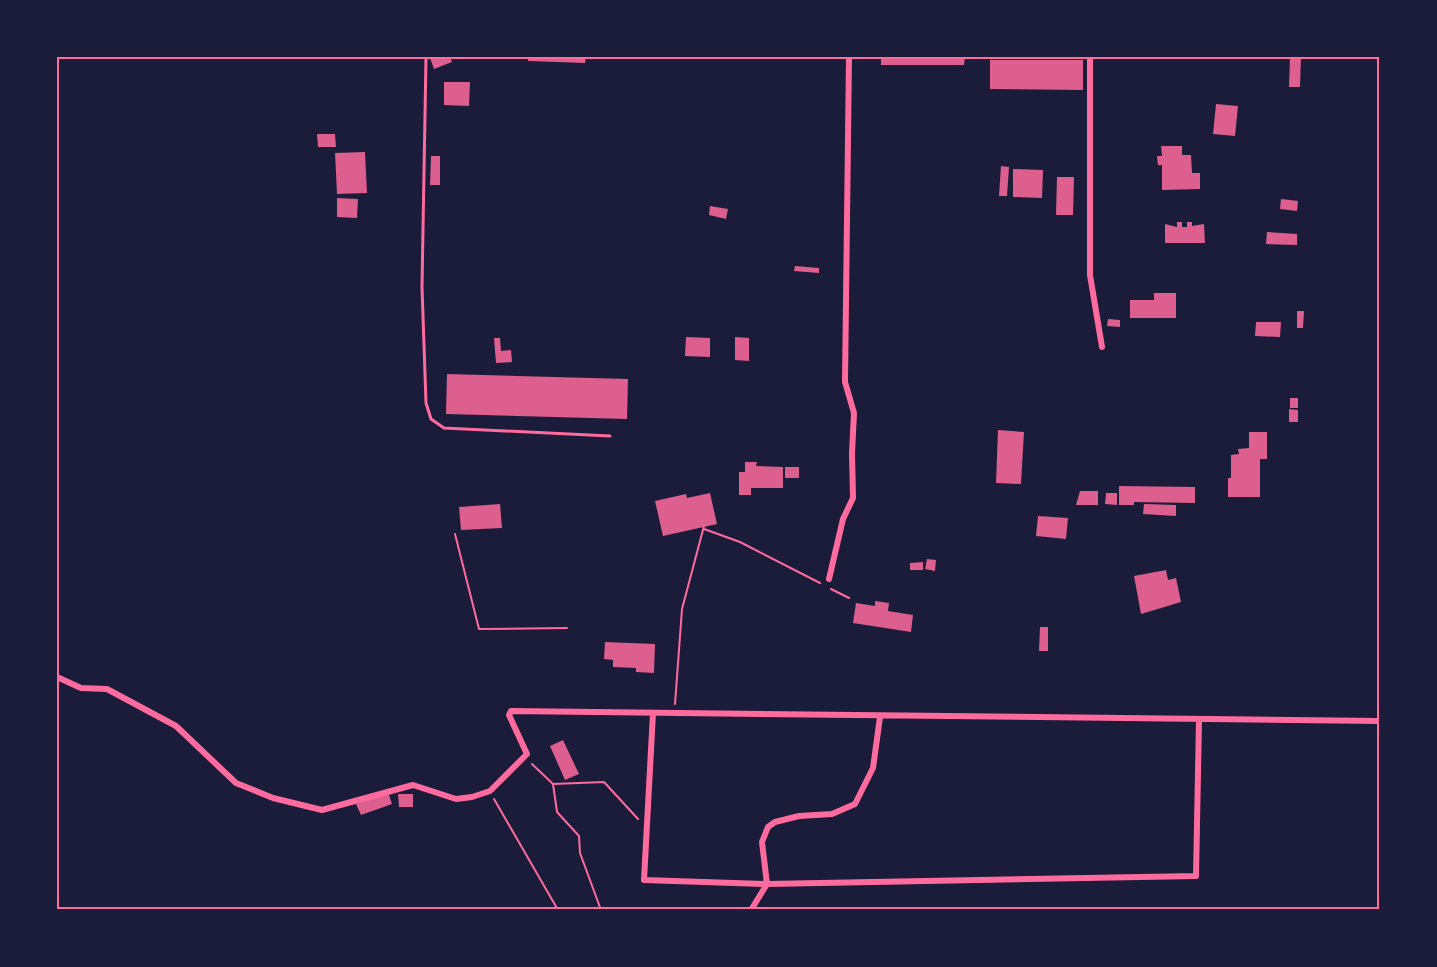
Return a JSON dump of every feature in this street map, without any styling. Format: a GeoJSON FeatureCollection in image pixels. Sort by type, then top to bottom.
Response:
{"type":"FeatureCollection","features":[{"type":"Feature","properties":{"kind":"street"},"geometry":{"type":"LineString","coordinates":[[829,579],[843,519],[854,498],[852,453],[854,413],[845,382],[849,57]]}},
{"type":"Feature","properties":{"kind":"street"},"geometry":{"type":"LineString","coordinates":[[1090,57],[1090,275],[1102,347]]}},
{"type":"Feature","properties":{"kind":"street"},"geometry":{"type":"LineString","coordinates":[[57,677],[81,688],[107,689],[165,719],[176,726],[236,783],[294,805],[322,810],[413,785],[456,799],[490,791],[527,754],[509,715],[511,711],[880,717],[945,715],[1199,721],[1380,721]]}},
{"type":"Feature","properties":{"kind":"street"},"geometry":{"type":"LineString","coordinates":[[653,713],[644,880],[767,884],[1196,876],[1199,721]]}},
{"type":"Feature","properties":{"kind":"street"},"geometry":{"type":"LineString","coordinates":[[751,910],[767,884],[762,842],[768,827],[775,822],[799,816],[832,814],[855,804],[873,768],[880,717]]}},
{"type":"Feature","properties":{"kind":"lane"},"geometry":{"type":"LineString","coordinates":[[426,57],[422,287],[426,403],[431,419],[444,428],[610,436]]}},
{"type":"Feature","properties":{"kind":"path"},"geometry":{"type":"LineString","coordinates":[[674,713],[682,609],[704,527],[740,542],[849,598]]}},
{"type":"Feature","properties":{"kind":"path"},"geometry":{"type":"LineString","coordinates":[[455,534],[479,629],[567,628]]}},
{"type":"Feature","properties":{"kind":"path"},"geometry":{"type":"LineString","coordinates":[[525,758],[553,784],[557,812],[579,836],[580,854],[602,910]]}},
{"type":"Feature","properties":{"kind":"path"},"geometry":{"type":"LineString","coordinates":[[553,784],[604,782],[646,827]]}},
{"type":"Feature","properties":{"kind":"path"},"geometry":{"type":"LineString","coordinates":[[490,791],[558,910]]}},
{"type":"Feature","properties":{"kind":"building"},"geometry":{"type":"Polygon","coordinates":[[[450,57],[452,62],[434,69],[430,58],[450,57]]]}},
{"type":"Feature","properties":{"kind":"building"},"geometry":{"type":"Polygon","coordinates":[[[528,57],[586,57],[585,63],[528,61],[528,57]]]}},
{"type":"Feature","properties":{"kind":"building"},"geometry":{"type":"Polygon","coordinates":[[[881,57],[965,57],[964,65],[881,65],[881,57]]]}},
{"type":"Feature","properties":{"kind":"building"},"geometry":{"type":"Polygon","coordinates":[[[1290,57],[1301,57],[1300,87],[1289,87],[1290,57]]]}},
{"type":"Feature","properties":{"kind":"building"},"geometry":{"type":"Polygon","coordinates":[[[990,60],[1083,60],[1083,90],[990,89],[990,60]]]}},
{"type":"Feature","properties":{"kind":"building"},"geometry":{"type":"Polygon","coordinates":[[[444,82],[470,82],[469,106],[444,105],[444,82]]]}},
{"type":"Feature","properties":{"kind":"building"},"geometry":{"type":"Polygon","coordinates":[[[1216,104],[1238,106],[1235,136],[1213,134],[1216,104]]]}},
{"type":"Feature","properties":{"kind":"building"},"geometry":{"type":"Polygon","coordinates":[[[317,134],[335,134],[336,147],[318,147],[317,134]]]}},
{"type":"Feature","properties":{"kind":"building"},"geometry":{"type":"Polygon","coordinates":[[[1161,146],[1182,146],[1182,155],[1191,155],[1192,173],[1200,173],[1200,189],[1162,190],[1162,165],[1158,165],[1157,156],[1162,156],[1161,146]]]}},
{"type":"Feature","properties":{"kind":"building"},"geometry":{"type":"Polygon","coordinates":[[[365,152],[367,193],[337,194],[335,153],[365,152]]]}},
{"type":"Feature","properties":{"kind":"building"},"geometry":{"type":"Polygon","coordinates":[[[431,156],[440,156],[440,185],[430,185],[431,156]]]}},
{"type":"Feature","properties":{"kind":"building"},"geometry":{"type":"Polygon","coordinates":[[[1001,166],[1009,167],[1007,196],[999,196],[1001,166]]]}},
{"type":"Feature","properties":{"kind":"building"},"geometry":{"type":"Polygon","coordinates":[[[1013,169],[1043,170],[1042,198],[1013,197],[1013,169]]]}},
{"type":"Feature","properties":{"kind":"building"},"geometry":{"type":"Polygon","coordinates":[[[1057,177],[1074,177],[1073,215],[1056,215],[1057,177]]]}},
{"type":"Feature","properties":{"kind":"building"},"geometry":{"type":"Polygon","coordinates":[[[337,198],[358,199],[357,218],[337,217],[337,198]]]}},
{"type":"Feature","properties":{"kind":"building"},"geometry":{"type":"Polygon","coordinates":[[[1281,199],[1298,201],[1297,211],[1280,209],[1281,199]]]}},
{"type":"Feature","properties":{"kind":"building"},"geometry":{"type":"Polygon","coordinates":[[[710,206],[728,209],[726,219],[709,215],[710,206]]]}},
{"type":"Feature","properties":{"kind":"building"},"geometry":{"type":"Polygon","coordinates":[[[1177,222],[1182,222],[1182,227],[1187,227],[1187,222],[1192,222],[1192,226],[1204,224],[1205,243],[1165,243],[1165,224],[1177,227],[1177,222]]]}},
{"type":"Feature","properties":{"kind":"building"},"geometry":{"type":"Polygon","coordinates":[[[1267,232],[1297,234],[1297,245],[1266,244],[1267,232]]]}},
{"type":"Feature","properties":{"kind":"building"},"geometry":{"type":"Polygon","coordinates":[[[795,266],[819,268],[819,273],[794,271],[795,266]]]}},
{"type":"Feature","properties":{"kind":"building"},"geometry":{"type":"Polygon","coordinates":[[[1154,293],[1176,293],[1176,318],[1130,318],[1130,300],[1154,300],[1154,293]]]}},
{"type":"Feature","properties":{"kind":"building"},"geometry":{"type":"Polygon","coordinates":[[[1297,311],[1304,311],[1303,328],[1297,328],[1297,311]]]}},
{"type":"Feature","properties":{"kind":"building"},"geometry":{"type":"Polygon","coordinates":[[[1108,319],[1120,320],[1120,327],[1107,326],[1108,319]]]}},
{"type":"Feature","properties":{"kind":"building"},"geometry":{"type":"Polygon","coordinates":[[[1256,322],[1281,322],[1280,337],[1255,336],[1256,322]]]}},
{"type":"Feature","properties":{"kind":"building"},"geometry":{"type":"Polygon","coordinates":[[[686,337],[710,338],[710,357],[685,356],[686,337]]]}},
{"type":"Feature","properties":{"kind":"building"},"geometry":{"type":"Polygon","coordinates":[[[735,337],[749,338],[749,361],[735,360],[735,337]]]}},
{"type":"Feature","properties":{"kind":"building"},"geometry":{"type":"Polygon","coordinates":[[[494,338],[500,338],[501,351],[511,350],[512,362],[496,363],[494,338]]]}},
{"type":"Feature","properties":{"kind":"building"},"geometry":{"type":"Polygon","coordinates":[[[447,374],[628,379],[627,419],[446,414],[447,374]]]}},
{"type":"Feature","properties":{"kind":"building"},"geometry":{"type":"Polygon","coordinates":[[[1290,398],[1298,398],[1298,408],[1290,408],[1290,398]]]}},
{"type":"Feature","properties":{"kind":"building"},"geometry":{"type":"Polygon","coordinates":[[[1289,409],[1298,410],[1298,422],[1289,422],[1289,409]]]}},
{"type":"Feature","properties":{"kind":"building"},"geometry":{"type":"Polygon","coordinates":[[[998,430],[1024,432],[1021,484],[996,483],[998,430]]]}},
{"type":"Feature","properties":{"kind":"building"},"geometry":{"type":"Polygon","coordinates":[[[1249,432],[1267,432],[1267,459],[1260,459],[1260,497],[1228,497],[1231,455],[1239,454],[1238,449],[1249,448],[1249,432]]]}},
{"type":"Feature","properties":{"kind":"building"},"geometry":{"type":"Polygon","coordinates":[[[745,462],[757,462],[756,466],[783,467],[783,488],[751,488],[751,495],[739,495],[739,472],[745,472],[745,462]]]}},
{"type":"Feature","properties":{"kind":"building"},"geometry":{"type":"Polygon","coordinates":[[[785,467],[799,467],[799,478],[785,478],[785,467]]]}},
{"type":"Feature","properties":{"kind":"building"},"geometry":{"type":"Polygon","coordinates":[[[1119,486],[1195,487],[1195,503],[1134,502],[1134,505],[1119,505],[1119,486]]]}},
{"type":"Feature","properties":{"kind":"building"},"geometry":{"type":"Polygon","coordinates":[[[1080,491],[1098,491],[1098,505],[1076,505],[1080,491]]]}},
{"type":"Feature","properties":{"kind":"building"},"geometry":{"type":"Polygon","coordinates":[[[710,493],[717,524],[663,536],[655,501],[686,494],[687,498],[710,493]]]}},
{"type":"Feature","properties":{"kind":"building"},"geometry":{"type":"Polygon","coordinates":[[[1106,493],[1117,493],[1117,505],[1105,504],[1106,493]]]}},
{"type":"Feature","properties":{"kind":"building"},"geometry":{"type":"Polygon","coordinates":[[[500,504],[502,528],[461,530],[459,507],[500,504]]]}},
{"type":"Feature","properties":{"kind":"building"},"geometry":{"type":"Polygon","coordinates":[[[1144,504],[1176,505],[1176,516],[1143,514],[1144,504]]]}},
{"type":"Feature","properties":{"kind":"building"},"geometry":{"type":"Polygon","coordinates":[[[1038,516],[1068,518],[1066,539],[1036,536],[1038,516]]]}},
{"type":"Feature","properties":{"kind":"building"},"geometry":{"type":"Polygon","coordinates":[[[927,559],[936,560],[935,571],[925,569],[927,559]]]}},
{"type":"Feature","properties":{"kind":"building"},"geometry":{"type":"Polygon","coordinates":[[[923,562],[923,570],[910,570],[910,563],[923,562]]]}},
{"type":"Feature","properties":{"kind":"building"},"geometry":{"type":"Polygon","coordinates":[[[1166,570],[1168,580],[1176,578],[1181,602],[1141,614],[1134,576],[1166,570]]]}},
{"type":"Feature","properties":{"kind":"building"},"geometry":{"type":"Polygon","coordinates":[[[875,601],[889,603],[888,611],[913,615],[911,632],[853,623],[856,603],[875,606],[875,601]]]}},
{"type":"Feature","properties":{"kind":"building"},"geometry":{"type":"Polygon","coordinates":[[[1040,627],[1048,627],[1048,651],[1039,651],[1040,627]]]}},
{"type":"Feature","properties":{"kind":"building"},"geometry":{"type":"Polygon","coordinates":[[[605,642],[655,644],[654,673],[636,672],[636,668],[613,667],[613,660],[604,659],[605,642]]]}},
{"type":"Feature","properties":{"kind":"building"},"geometry":{"type":"Polygon","coordinates":[[[563,740],[579,774],[565,780],[550,746],[563,740]]]}},
{"type":"Feature","properties":{"kind":"building"},"geometry":{"type":"Polygon","coordinates":[[[388,792],[392,804],[361,815],[356,804],[388,792]]]}},
{"type":"Feature","properties":{"kind":"building"},"geometry":{"type":"Polygon","coordinates":[[[398,794],[413,794],[413,807],[399,807],[398,794]]]}}]}
